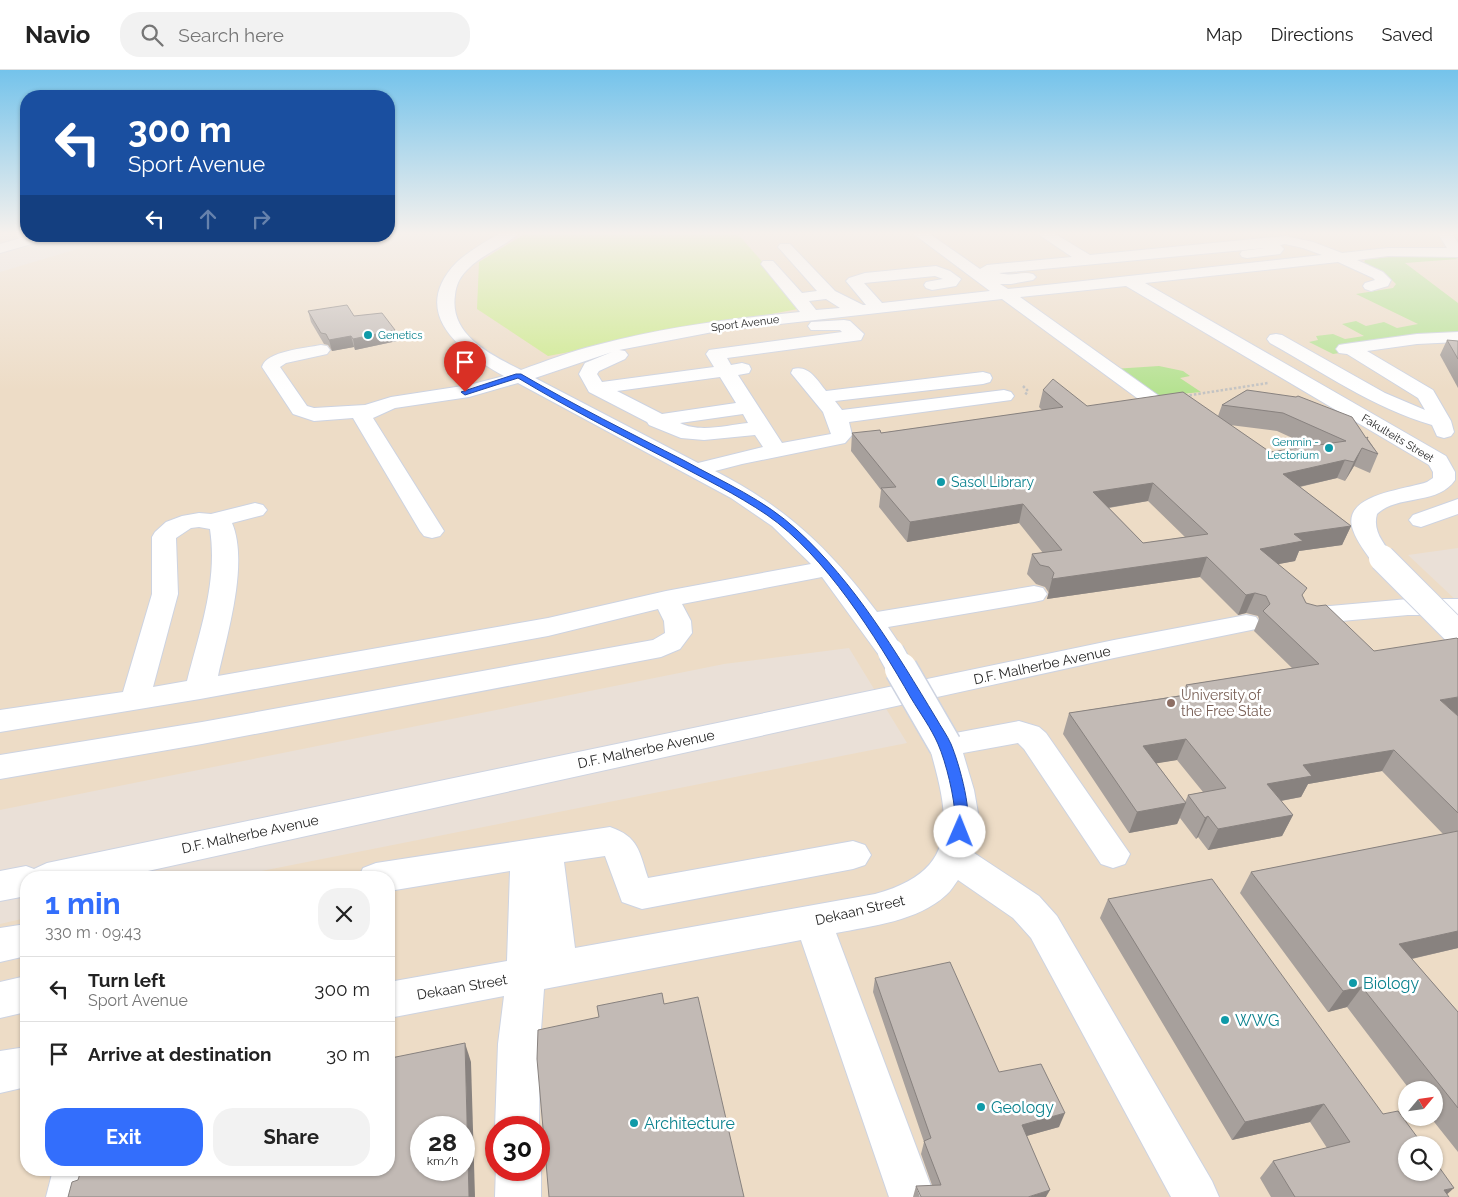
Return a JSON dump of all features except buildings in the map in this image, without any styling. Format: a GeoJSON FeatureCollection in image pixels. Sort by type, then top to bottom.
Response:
{"type":"FeatureCollection","features":[{"type":"Feature","properties":{"kind":"street"},"geometry":{"type":"LineString","coordinates":[[450,285],[445,299],[448,319],[467,345],[561,400],[696,470],[771,514],[794,532],[828,568],[891,652],[945,745],[958,790],[962,819],[955,859],[1026,907],[1044,927],[1196,1197]]}},
{"type":"Feature","properties":{"kind":"street"},"geometry":{"type":"LineString","coordinates":[[786,285],[811,316]]}},
{"type":"Feature","properties":{"kind":"street"},"geometry":{"type":"LineString","coordinates":[[820,285],[829,294],[860,310]]}},
{"type":"Feature","properties":{"kind":"street"},"geometry":{"type":"LineString","coordinates":[[857,285],[878,308]]}},
{"type":"Feature","properties":{"kind":"street"},"geometry":{"type":"LineString","coordinates":[[863,292],[939,285]]}},
{"type":"Feature","properties":{"kind":"street"},"geometry":{"type":"LineString","coordinates":[[993,285],[1156,403]]}},
{"type":"Feature","properties":{"kind":"street","name":"Sport Avenue"},"geometry":{"type":"LineString","coordinates":[[321,350],[280,360],[272,364],[271,367],[300,410],[306,414],[367,411],[391,403],[482,389],[590,352],[645,339],[718,326],[1088,285]]}},
{"type":"Feature","properties":{"kind":"street","name":"Fakulteits Street"},"geometry":{"type":"LineString","coordinates":[[1136,285],[1438,461],[1444,472],[1444,480],[1448,484],[1370,505],[1365,510],[1363,520],[1367,534],[1382,558],[1458,634]]}},
{"type":"Feature","properties":{"kind":"street"},"geometry":{"type":"LineString","coordinates":[[1371,286],[1376,285]]}},
{"type":"Feature","properties":{"kind":"street"},"geometry":{"type":"LineString","coordinates":[[798,298],[829,294]]}},
{"type":"Feature","properties":{"kind":"street"},"geometry":{"type":"LineString","coordinates":[[696,356],[843,339],[855,336],[855,334],[844,325],[829,324],[638,349],[603,360],[592,368],[588,374],[596,388],[656,421],[681,432],[693,434],[762,428]]}},
{"type":"Feature","properties":{"kind":"street"},"geometry":{"type":"LineString","coordinates":[[1306,355],[1423,338],[1458,337]]}},
{"type":"Feature","properties":{"kind":"street"},"geometry":{"type":"LineString","coordinates":[[1276,339],[1400,407],[1423,417],[1441,421]]}},
{"type":"Feature","properties":{"kind":"street"},"geometry":{"type":"LineString","coordinates":[[1351,349],[1426,394],[1430,399],[1441,421],[1444,434],[1439,439],[1410,445]]}},
{"type":"Feature","properties":{"kind":"street"},"geometry":{"type":"LineString","coordinates":[[715,354],[776,451]]}},
{"type":"Feature","properties":{"kind":"street"},"geometry":{"type":"LineString","coordinates":[[592,368],[630,363]]}},
{"type":"Feature","properties":{"kind":"street"},"geometry":{"type":"LineString","coordinates":[[696,470],[739,458],[838,438],[842,435],[842,427],[836,417],[799,365]]}},
{"type":"Feature","properties":{"kind":"street"},"geometry":{"type":"LineString","coordinates":[[596,388],[764,366]]}},
{"type":"Feature","properties":{"kind":"street"},"geometry":{"type":"LineString","coordinates":[[821,397],[983,378]]}},
{"type":"Feature","properties":{"kind":"street"},"geometry":{"type":"LineString","coordinates":[[624,403],[736,387]]}},
{"type":"Feature","properties":{"kind":"street"},"geometry":{"type":"LineString","coordinates":[[836,417],[1004,396]]}},
{"type":"Feature","properties":{"kind":"street"},"geometry":{"type":"LineString","coordinates":[[656,421],[748,406]]}},
{"type":"Feature","properties":{"kind":"street"},"geometry":{"type":"LineString","coordinates":[[367,411],[362,417],[432,531]]}},
{"type":"Feature","properties":{"kind":"street"},"geometry":{"type":"LineString","coordinates":[[1421,520],[1458,506]]}},
{"type":"Feature","properties":{"kind":"street"},"geometry":{"type":"LineString","coordinates":[[135,700],[165,594],[164,537],[167,532],[179,525],[213,521],[256,510]]}},
{"type":"Feature","properties":{"kind":"street"},"geometry":{"type":"LineString","coordinates":[[200,688],[222,595],[225,539],[221,525],[213,521]]}},
{"type":"Feature","properties":{"kind":"street"},"geometry":{"type":"LineString","coordinates":[[0,721],[135,700],[548,627],[666,599],[828,568]]}},
{"type":"Feature","properties":{"kind":"street"},"geometry":{"type":"LineString","coordinates":[[870,622],[1034,594]]}},
{"type":"Feature","properties":{"kind":"street"},"geometry":{"type":"LineString","coordinates":[[0,767],[212,731],[661,648],[672,643],[679,636],[680,628],[666,599]]}},
{"type":"Feature","properties":{"kind":"street"},"geometry":{"type":"LineString","coordinates":[[1308,616],[1408,608],[1458,607]]}},
{"type":"Feature","properties":{"kind":"street","name":"D.F. Malherbe Avenue"},"geometry":{"type":"LineString","coordinates":[[80,871],[1114,649],[1246,623]]}},
{"type":"Feature","properties":{"kind":"street"},"geometry":{"type":"LineString","coordinates":[[945,745],[1019,732],[1028,735],[1035,741],[1113,854]]}},
{"type":"Feature","properties":{"kind":"street"},"geometry":{"type":"LineString","coordinates":[[395,875],[610,841],[620,848],[635,891],[642,894],[853,855]]}},
{"type":"Feature","properties":{"kind":"street"},"geometry":{"type":"LineString","coordinates":[[517,1116],[519,1044],[542,973],[537,852]]}},
{"type":"Feature","properties":{"kind":"street","name":"Dekaan Street"},"geometry":{"type":"LineString","coordinates":[[395,999],[875,910],[907,901],[933,885],[955,859]]}},
{"type":"Feature","properties":{"kind":"street"},"geometry":{"type":"LineString","coordinates":[[0,886],[20,882]]}},
{"type":"Feature","properties":{"kind":"street"},"geometry":{"type":"LineString","coordinates":[[813,921],[912,1197]]}},
{"type":"Feature","properties":{"kind":"street"},"geometry":{"type":"LineString","coordinates":[[0,945],[20,941]]}},
{"type":"Feature","properties":{"kind":"street"},"geometry":{"type":"LineString","coordinates":[[0,1000],[20,995]]}},
{"type":"Feature","properties":{"kind":"street"},"geometry":{"type":"LineString","coordinates":[[0,1072],[20,1067]]}},
{"type":"Feature","properties":{"kind":"street"},"geometry":{"type":"LineString","coordinates":[[69,1197],[74,1176]]}},
{"type":"Feature","properties":{"kind":"street"},"geometry":{"type":"LineString","coordinates":[[518,1181],[518,1197]]}},
{"type":"Feature","properties":{"kind":"path"},"geometry":{"type":"LineString","coordinates":[[1156,403],[1298,379]]}},
{"type":"Feature","properties":{"kind":"shaded area","name":"University of the Free State"},"geometry":{"type":"Polygon","coordinates":[[[0,285],[1458,285],[1458,548],[1408,555],[1458,602],[1458,1197],[0,1197],[0,924],[20,919],[20,1176],[395,1176],[395,871],[261,871],[907,743],[849,648],[724,664],[0,810],[0,285]]]}},
{"type":"Feature","properties":{"kind":"green space"},"geometry":{"type":"Polygon","coordinates":[[[478,285],[782,285],[803,308],[548,356],[477,309],[478,285]]]}},
{"type":"Feature","properties":{"kind":"green space"},"geometry":{"type":"Polygon","coordinates":[[[1396,285],[1434,285],[1458,303],[1458,340],[1426,340],[1333,354],[1309,342],[1318,340],[1316,336],[1333,334],[1345,339],[1364,336],[1342,324],[1356,321],[1366,326],[1384,322],[1397,328],[1418,324],[1356,294],[1393,288],[1396,285]]]}},
{"type":"Feature","properties":{"kind":"green space"},"geometry":{"type":"Polygon","coordinates":[[[1159,366],[1183,371],[1190,376],[1180,378],[1201,392],[1155,395],[1113,369],[1159,366]]]}},
{"type":"Feature","properties":{"kind":"place","name":"Genetics"},"geometry":{"type":"Point","coordinates":[368,335]}},
{"type":"Feature","properties":{"kind":"place","name":"Genmin - Lectorium"},"geometry":{"type":"Point","coordinates":[1329,448]}},
{"type":"Feature","properties":{"kind":"place","name":"Sasol Library"},"geometry":{"type":"Point","coordinates":[941,482]}},
{"type":"Feature","properties":{"kind":"place","name":"University of the Free State"},"geometry":{"type":"Point","coordinates":[1171,703]}},
{"type":"Feature","properties":{"kind":"place","name":"Biology"},"geometry":{"type":"Point","coordinates":[1353,983]}},
{"type":"Feature","properties":{"kind":"place","name":"WWG"},"geometry":{"type":"Point","coordinates":[1225,1020]}},
{"type":"Feature","properties":{"kind":"place","name":"Geology"},"geometry":{"type":"Point","coordinates":[981,1107]}},
{"type":"Feature","properties":{"kind":"place","name":"Architecture"},"geometry":{"type":"Point","coordinates":[634,1123]}},
{"type":"Feature","properties":{"kind":"route"},"geometry":{"type":"LineString","coordinates":[[465,392],[482,389],[518,376],[737,492],[771,514],[794,532],[828,568],[870,622],[891,652],[945,745],[958,790],[962,819],[960,832]]}}]}
